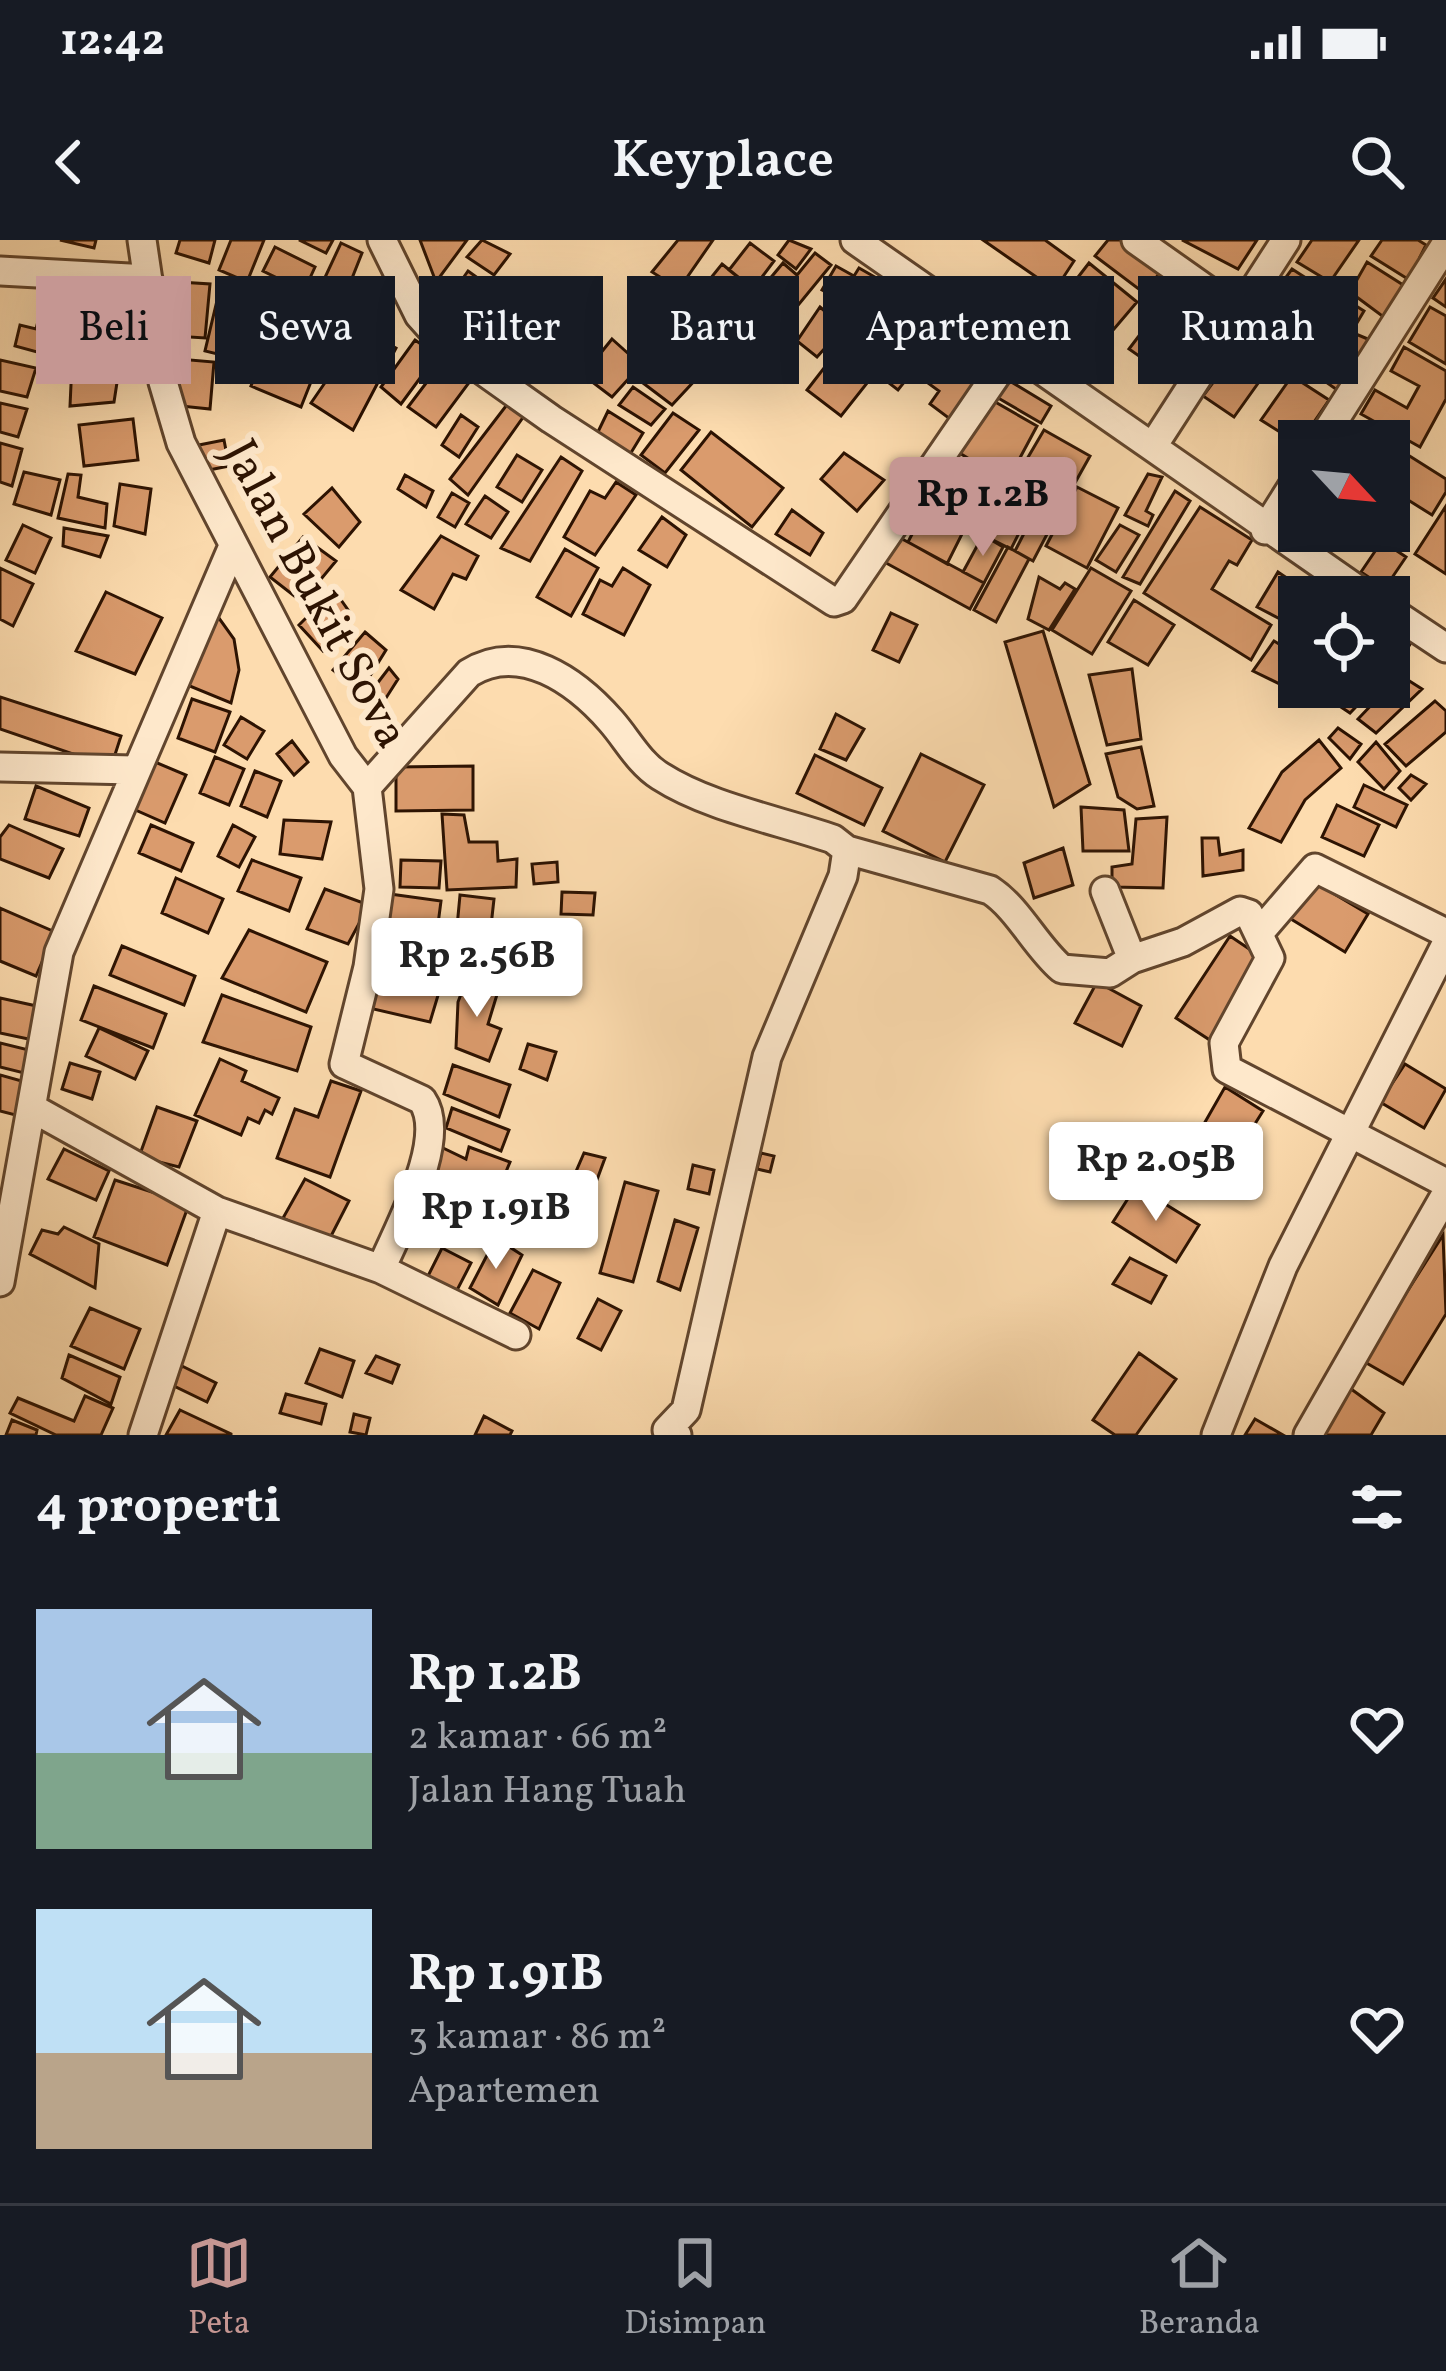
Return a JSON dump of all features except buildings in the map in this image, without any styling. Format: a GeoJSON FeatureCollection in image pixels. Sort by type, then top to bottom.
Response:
{"type":"FeatureCollection","features":[{"type":"Feature","properties":{"kind":"street","name":"Jalan Bukit Sova"},"geometry":{"type":"LineString","coordinates":[[142,240],[148,276]]}},
{"type":"Feature","properties":{"kind":"street"},"geometry":{"type":"LineString","coordinates":[[382,240],[433,333],[551,419],[823,597],[839,602],[990,384]]}},
{"type":"Feature","properties":{"kind":"street"},"geometry":{"type":"LineString","coordinates":[[854,240],[907,276]]}},
{"type":"Feature","properties":{"kind":"street"},"geometry":{"type":"LineString","coordinates":[[1136,240],[1187,276]]}},
{"type":"Feature","properties":{"kind":"street"},"geometry":{"type":"LineString","coordinates":[[1262,276],[1286,240]]}},
{"type":"Feature","properties":{"kind":"street"},"geometry":{"type":"LineString","coordinates":[[1334,420],[1446,244]]}},
{"type":"Feature","properties":{"kind":"street"},"geometry":{"type":"LineString","coordinates":[[0,271],[92,276]]}},
{"type":"Feature","properties":{"kind":"street","name":"Jalan Bukit Sova"},"geometry":{"type":"LineString","coordinates":[[164,384],[181,443],[233,547],[344,756],[367,787],[379,889],[368,967],[344,1064],[409,1092],[430,1116],[428,1155],[382,1269]]}},
{"type":"Feature","properties":{"kind":"street"},"geometry":{"type":"LineString","coordinates":[[1064,384],[1336,576]]}},
{"type":"Feature","properties":{"kind":"street"},"geometry":{"type":"LineString","coordinates":[[1153,446],[1192,384]]}},
{"type":"Feature","properties":{"kind":"street"},"geometry":{"type":"LineString","coordinates":[[1265,530],[1278,509]]}},
{"type":"Feature","properties":{"kind":"street"},"geometry":{"type":"LineString","coordinates":[[0,1282],[13,1137],[32,1108],[59,952],[233,547]]}},
{"type":"Feature","properties":{"kind":"street"},"geometry":{"type":"LineString","coordinates":[[1410,624],[1446,648]]}},
{"type":"Feature","properties":{"kind":"street"},"geometry":{"type":"LineString","coordinates":[[367,787],[469,673],[490,660],[510,659],[541,667],[573,686],[659,776],[833,838],[847,850],[990,890],[1005,899],[1028,937],[1062,969],[1110,973],[1132,959],[1184,942],[1240,911],[1249,914],[1269,962],[1224,1043],[1227,1070],[1446,1183]]}},
{"type":"Feature","properties":{"kind":"street"},"geometry":{"type":"LineString","coordinates":[[0,767],[134,770]]}},
{"type":"Feature","properties":{"kind":"street"},"geometry":{"type":"LineString","coordinates":[[677,1435],[668,1430],[686,1410],[766,1057],[843,877],[847,850]]}},
{"type":"Feature","properties":{"kind":"street"},"geometry":{"type":"LineString","coordinates":[[1260,932],[1315,868],[1446,933]]}},
{"type":"Feature","properties":{"kind":"street"},"geometry":{"type":"LineString","coordinates":[[1105,891],[1132,959]]}},
{"type":"Feature","properties":{"kind":"street"},"geometry":{"type":"LineString","coordinates":[[1216,1435],[1283,1266],[1446,944]]}},
{"type":"Feature","properties":{"kind":"street"},"geometry":{"type":"LineString","coordinates":[[32,1108],[217,1211],[382,1269],[516,1335]]}},
{"type":"Feature","properties":{"kind":"street"},"geometry":{"type":"LineString","coordinates":[[1308,1435],[1446,1194]]}},
{"type":"Feature","properties":{"kind":"street"},"geometry":{"type":"LineString","coordinates":[[143,1435],[217,1211]]}}]}
